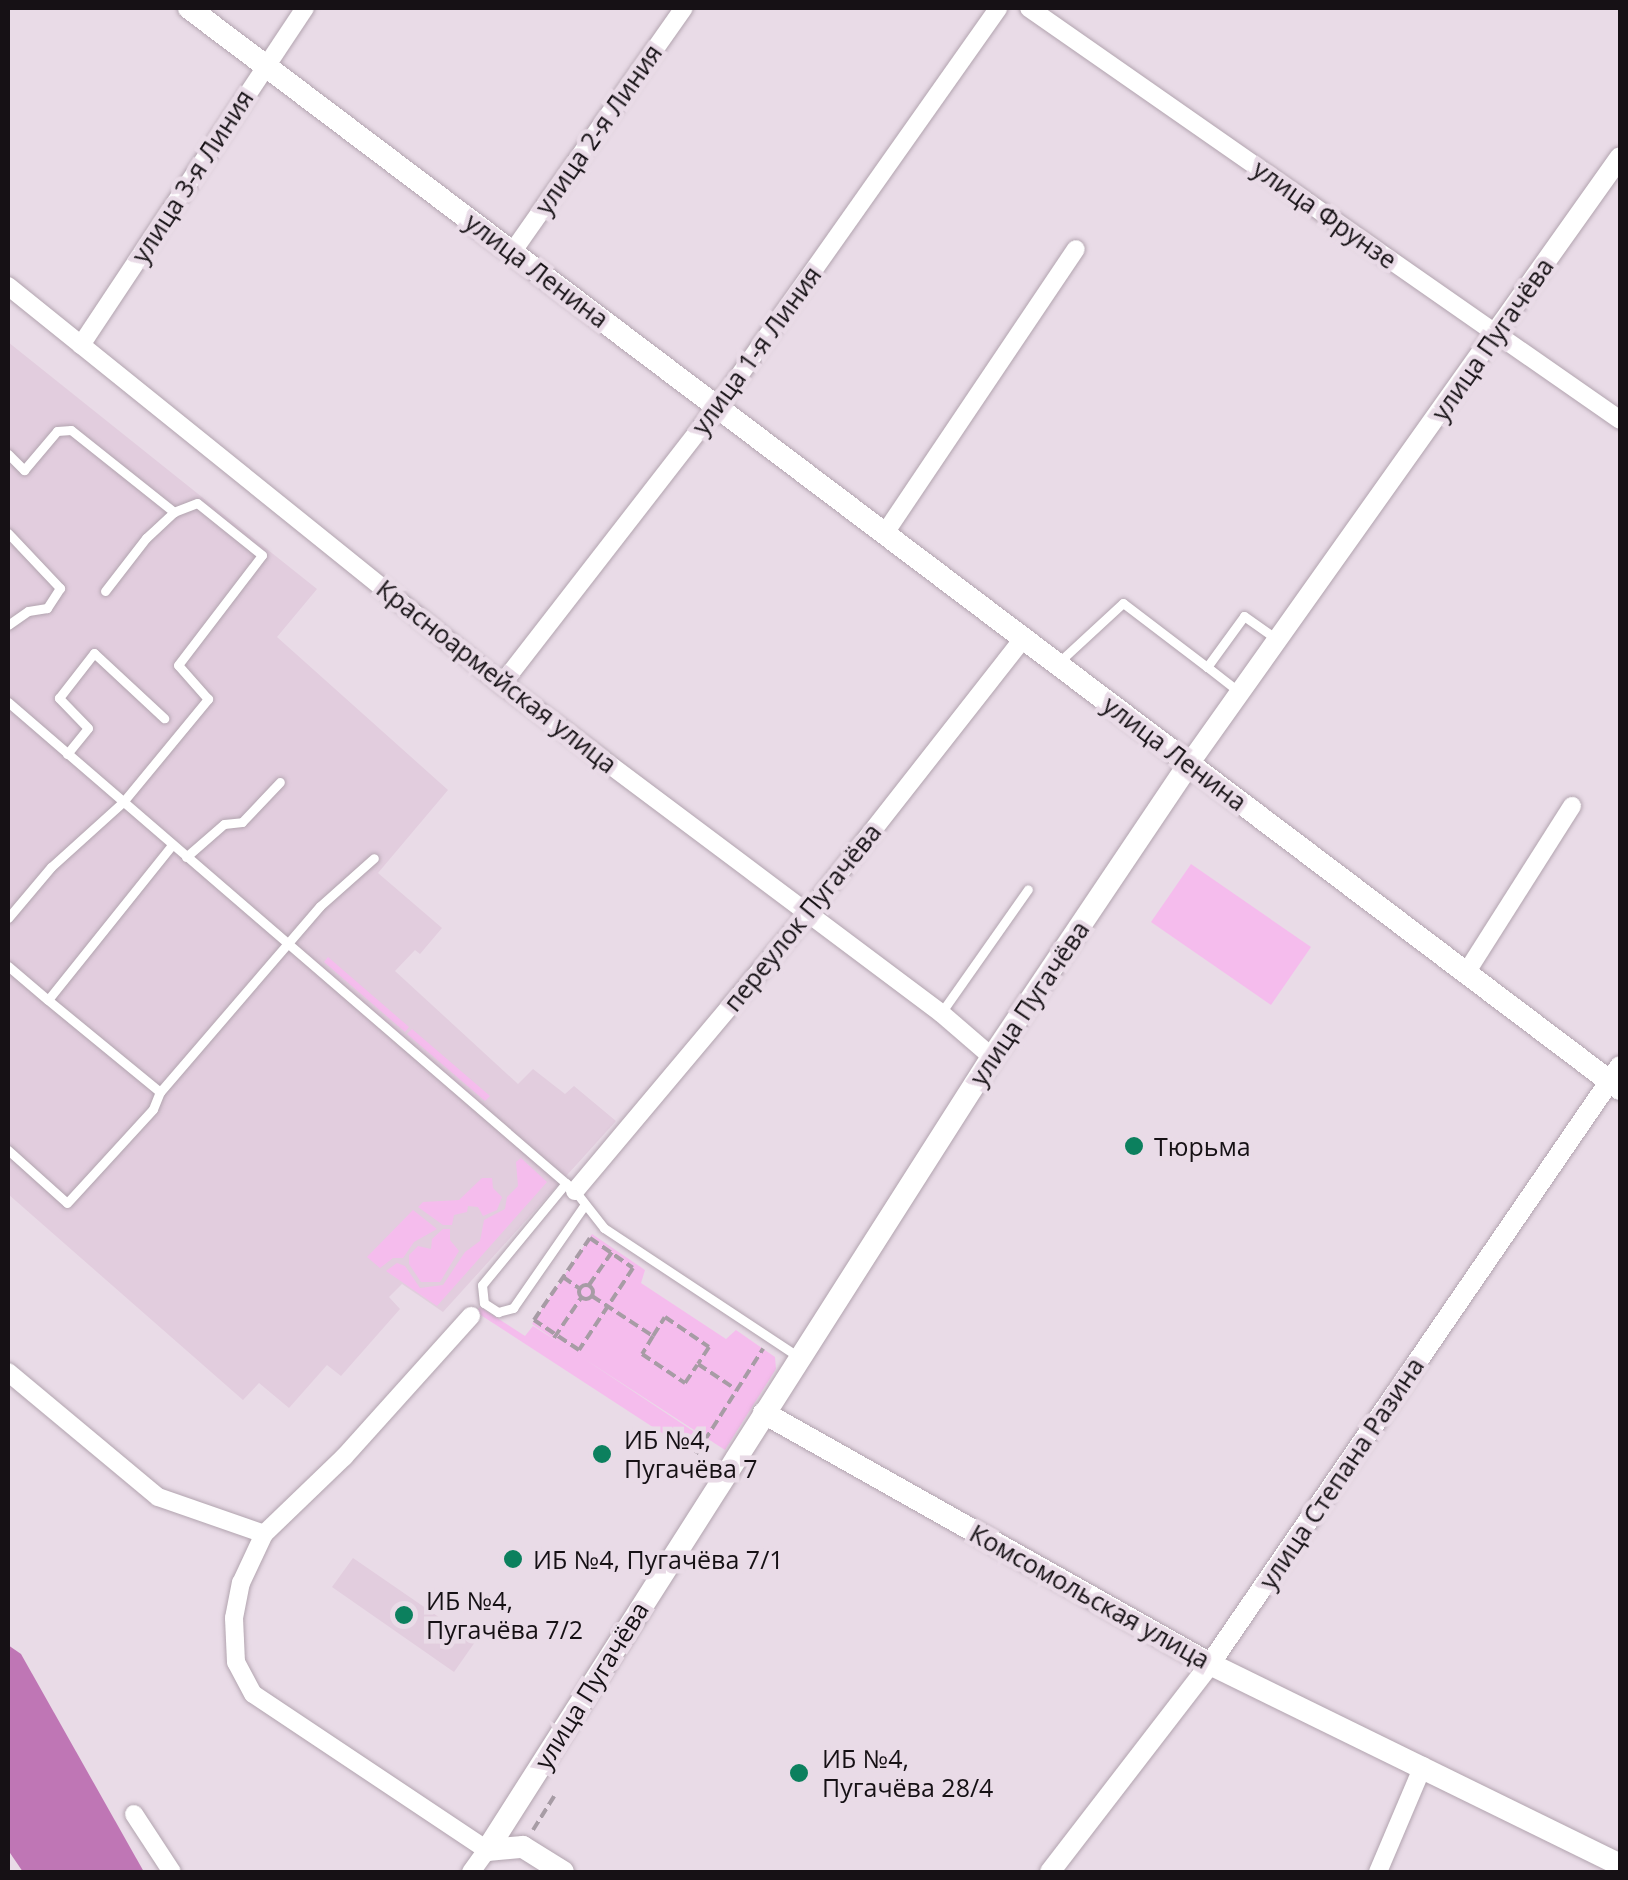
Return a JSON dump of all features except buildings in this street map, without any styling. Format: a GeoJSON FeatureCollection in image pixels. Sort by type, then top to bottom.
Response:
{"type":"FeatureCollection","features":[{"type":"Feature","properties":{"kind":"main road","name":"улица Ленина"},"geometry":{"type":"LineString","coordinates":[[189,8],[1466,973],[1617,1079]]}},
{"type":"Feature","properties":{"kind":"main road","name":"улица Пугачёва"},"geometry":{"type":"LineString","coordinates":[[489,1861],[799,1356],[992,1057],[1189,764]]}},
{"type":"Feature","properties":{"kind":"main road","name":"Комсомольская улица"},"geometry":{"type":"LineString","coordinates":[[764,1413],[1210,1664],[1423,1766],[1593,1863],[1620,1864]]}},
{"type":"Feature","properties":{"kind":"main road"},"geometry":{"type":"LineString","coordinates":[[489,1861],[523,1848],[563,1872]]}},
{"type":"Feature","properties":{"kind":"street","name":"улица 3-я Линия"},"geometry":{"type":"LineString","coordinates":[[81,345],[305,8]]}},
{"type":"Feature","properties":{"kind":"street","name":"улица 2-я Линия"},"geometry":{"type":"LineString","coordinates":[[512,252],[684,8]]}},
{"type":"Feature","properties":{"kind":"street","name":"улица 1-я Линия"},"geometry":{"type":"LineString","coordinates":[[502,684],[717,407],[998,8]]}},
{"type":"Feature","properties":{"kind":"street","name":"улица Фрунзе"},"geometry":{"type":"LineString","coordinates":[[1029,8],[1620,420]]}},
{"type":"Feature","properties":{"kind":"street","name":"улица Пугачёва"},"geometry":{"type":"LineString","coordinates":[[1189,764],[1620,157]]}},
{"type":"Feature","properties":{"kind":"street"},"geometry":{"type":"LineString","coordinates":[[885,534],[1076,248]]}},
{"type":"Feature","properties":{"kind":"street","name":"Красноармейская улица"},"geometry":{"type":"LineString","coordinates":[[8,286],[502,684],[941,1013],[992,1057]]}},
{"type":"Feature","properties":{"kind":"street","name":"переулок Пугачёва"},"geometry":{"type":"LineString","coordinates":[[575,1193],[808,913],[1023,639]]}},
{"type":"Feature","properties":{"kind":"street"},"geometry":{"type":"LineString","coordinates":[[1466,973],[1572,806]]}},
{"type":"Feature","properties":{"kind":"street","name":"улица Степана Разина"},"geometry":{"type":"LineString","coordinates":[[1050,1872],[1210,1664],[1617,1079]]}},
{"type":"Feature","properties":{"kind":"street"},"geometry":{"type":"LineString","coordinates":[[472,1316],[344,1457],[264,1534],[241,1583],[234,1618],[236,1662],[253,1694],[489,1861]]}},
{"type":"Feature","properties":{"kind":"street"},"geometry":{"type":"LineString","coordinates":[[8,1372],[158,1497],[264,1534]]}},
{"type":"Feature","properties":{"kind":"street"},"geometry":{"type":"LineString","coordinates":[[1378,1872],[1423,1766]]}},
{"type":"Feature","properties":{"kind":"street"},"geometry":{"type":"LineString","coordinates":[[134,1814],[172,1872]]}},
{"type":"Feature","properties":{"kind":"street","name":"улица Пугачёва"},"geometry":{"type":"LineString","coordinates":[[471,1872],[489,1861]]}},
{"type":"Feature","properties":{"kind":"lane"},"geometry":{"type":"LineString","coordinates":[[8,454],[24,470],[57,430],[71,430],[174,512]]}},
{"type":"Feature","properties":{"kind":"lane"},"geometry":{"type":"LineString","coordinates":[[8,918],[51,867],[123,802],[208,700],[178,664],[262,555],[197,503],[174,512],[146,538],[105,590]]}},
{"type":"Feature","properties":{"kind":"lane"},"geometry":{"type":"LineString","coordinates":[[8,533],[60,588],[46,608],[28,610],[8,625]]}},
{"type":"Feature","properties":{"kind":"lane"},"geometry":{"type":"LineString","coordinates":[[1056,664],[1123,604],[1240,692]]}},
{"type":"Feature","properties":{"kind":"lane"},"geometry":{"type":"LineString","coordinates":[[1207,667],[1244,616],[1278,640]]}},
{"type":"Feature","properties":{"kind":"lane"},"geometry":{"type":"LineString","coordinates":[[67,754],[88,728],[59,698],[94,653],[164,718]]}},
{"type":"Feature","properties":{"kind":"lane"},"geometry":{"type":"LineString","coordinates":[[8,702],[575,1193],[604,1228],[799,1356]]}},
{"type":"Feature","properties":{"kind":"lane"},"geometry":{"type":"LineString","coordinates":[[186,856],[224,824],[242,822],[280,782]]}},
{"type":"Feature","properties":{"kind":"lane"},"geometry":{"type":"LineString","coordinates":[[48,1000],[172,845]]}},
{"type":"Feature","properties":{"kind":"lane"},"geometry":{"type":"LineString","coordinates":[[8,1150],[67,1203],[153,1109],[160,1092],[320,906],[374,858]]}},
{"type":"Feature","properties":{"kind":"lane"},"geometry":{"type":"LineString","coordinates":[[941,1013],[1028,889]]}},
{"type":"Feature","properties":{"kind":"lane"},"geometry":{"type":"LineString","coordinates":[[8,966],[160,1092]]}},
{"type":"Feature","properties":{"kind":"lane"},"geometry":{"type":"LineString","coordinates":[[575,1193],[513,1308],[498,1312],[484,1303],[482,1285],[575,1193]]}},
{"type":"Feature","properties":{"kind":"path"},"geometry":{"type":"LineString","coordinates":[[590,1238],[612,1251],[634,1268],[580,1350],[534,1320],[590,1238]]}},
{"type":"Feature","properties":{"kind":"path"},"geometry":{"type":"LineString","coordinates":[[579,1288],[590,1285],[612,1251]]}},
{"type":"Feature","properties":{"kind":"path"},"geometry":{"type":"LineString","coordinates":[[556,1336],[581,1298],[579,1288],[564,1277]]}},
{"type":"Feature","properties":{"kind":"path"},"geometry":{"type":"LineString","coordinates":[[590,1285],[592,1296]]}},
{"type":"Feature","properties":{"kind":"path"},"geometry":{"type":"LineString","coordinates":[[581,1298],[592,1296],[653,1336]]}},
{"type":"Feature","properties":{"kind":"path"},"geometry":{"type":"LineString","coordinates":[[665,1317],[709,1347],[685,1383],[642,1354],[653,1336],[665,1317]]}},
{"type":"Feature","properties":{"kind":"path"},"geometry":{"type":"LineString","coordinates":[[696,1454],[763,1349]]}},
{"type":"Feature","properties":{"kind":"path"},"geometry":{"type":"LineString","coordinates":[[698,1364],[737,1390]]}},
{"type":"Feature","properties":{"kind":"shaded area"},"geometry":{"type":"Polygon","coordinates":[[[8,342],[317,589],[277,637],[448,790],[378,873],[442,928],[420,954],[415,950],[395,971],[518,1084],[533,1069],[565,1094],[574,1086],[616,1121],[443,1312],[402,1284],[389,1297],[400,1309],[341,1376],[327,1365],[289,1408],[259,1383],[243,1400],[8,1194],[8,342]]]}},
{"type":"Feature","properties":{"kind":"shaded area"},"geometry":{"type":"Polygon","coordinates":[[[1191,864],[1311,947],[1271,1005],[1151,922],[1191,864]]]}},
{"type":"Feature","properties":{"kind":"shaded area"},"geometry":{"type":"Polygon","coordinates":[[[328,957],[409,1027],[405,1032],[324,962],[328,957]]]}},
{"type":"Feature","properties":{"kind":"shaded area"},"geometry":{"type":"Polygon","coordinates":[[[412,1029],[490,1096],[485,1101],[407,1034],[412,1029]]]}},
{"type":"Feature","properties":{"kind":"shaded area"},"geometry":{"type":"Polygon","coordinates":[[[521,1158],[547,1182],[437,1306],[386,1271],[397,1263],[405,1266],[420,1288],[443,1285],[465,1252],[480,1241],[484,1220],[505,1209],[507,1197],[518,1186],[516,1162],[521,1158]]]}},
{"type":"Feature","properties":{"kind":"shaded area"},"geometry":{"type":"Polygon","coordinates":[[[482,1178],[492,1178],[493,1188],[502,1197],[497,1210],[483,1216],[478,1207],[468,1206],[467,1212],[454,1215],[452,1225],[443,1225],[418,1207],[423,1202],[459,1200],[482,1178]]]}},
{"type":"Feature","properties":{"kind":"shaded area"},"geometry":{"type":"Polygon","coordinates":[[[413,1210],[437,1229],[414,1242],[403,1258],[393,1258],[380,1268],[367,1257],[413,1210]]]}},
{"type":"Feature","properties":{"kind":"shaded area"},"geometry":{"type":"Polygon","coordinates":[[[443,1229],[450,1229],[450,1240],[459,1251],[440,1282],[421,1282],[409,1264],[409,1255],[418,1246],[431,1249],[432,1239],[443,1229]]]}},
{"type":"Feature","properties":{"kind":"shaded area"},"geometry":{"type":"Polygon","coordinates":[[[592,1234],[645,1270],[641,1283],[726,1339],[736,1330],[775,1357],[776,1369],[725,1450],[583,1358],[696,1433],[685,1448],[476,1312],[480,1307],[525,1336],[533,1326],[560,1343],[532,1324],[592,1234]]]}},
{"type":"Feature","properties":{"kind":"shaded area","name":"ИБ №4, Пугачёва 7/2"},"geometry":{"type":"Polygon","coordinates":[[[353,1558],[475,1642],[454,1672],[332,1587],[353,1558]]]}},
{"type":"Feature","properties":{"kind":"shaded area"},"geometry":{"type":"Polygon","coordinates":[[[8,1645],[21,1654],[144,1872],[23,1872],[8,1850],[8,1645]]]}},
{"type":"Feature","properties":{"kind":"place","name":"Тюрьма"},"geometry":{"type":"Point","coordinates":[1134,1146]}},
{"type":"Feature","properties":{"kind":"place","name":"ИБ №4, Пугачёва 7"},"geometry":{"type":"Point","coordinates":[602,1454]}},
{"type":"Feature","properties":{"kind":"place","name":"ИБ №4, Пугачёва 7/1"},"geometry":{"type":"Point","coordinates":[513,1559]}},
{"type":"Feature","properties":{"kind":"place","name":"ИБ №4, Пугачёва 7/2"},"geometry":{"type":"Point","coordinates":[404,1615]}},
{"type":"Feature","properties":{"kind":"place","name":"ИБ №4, Пугачёва 28/4"},"geometry":{"type":"Point","coordinates":[799,1773]}}]}
